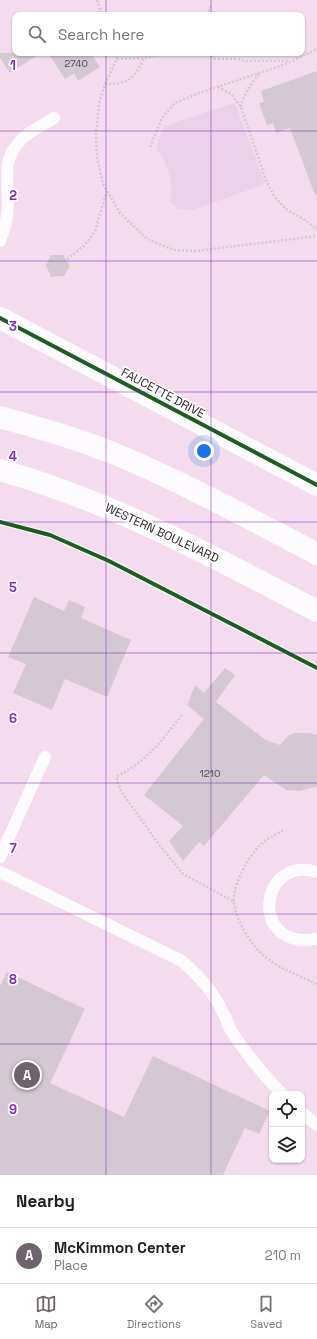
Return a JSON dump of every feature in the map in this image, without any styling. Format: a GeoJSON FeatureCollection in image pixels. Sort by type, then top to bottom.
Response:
{"type":"FeatureCollection","features":[{"type":"Feature","properties":{"kind":"main road","name":"FAUCETTE DRIVE"},"geometry":{"type":"LineString","coordinates":[[0,318],[317,485]]}},
{"type":"Feature","properties":{"kind":"main road"},"geometry":{"type":"LineString","coordinates":[[0,417],[52,432],[127,459],[186,487],[317,554]]}},
{"type":"Feature","properties":{"kind":"main road","name":"WESTERN BOULEVARD"},"geometry":{"type":"LineString","coordinates":[[0,470],[78,496],[122,513],[178,538],[317,611]]}},
{"type":"Feature","properties":{"kind":"lane"},"geometry":{"type":"LineString","coordinates":[[0,241],[4,230],[8,203],[6,171],[10,156],[23,138],[54,118]]}},
{"type":"Feature","properties":{"kind":"lane"},"geometry":{"type":"LineString","coordinates":[[0,857],[45,757]]}},
{"type":"Feature","properties":{"kind":"lane"},"geometry":{"type":"LineString","coordinates":[[317,872],[297,870],[286,874],[277,882],[271,892],[268,904],[270,915],[275,926],[283,934],[294,940],[311,940],[317,949]]}},
{"type":"Feature","properties":{"kind":"lane"},"geometry":{"type":"LineString","coordinates":[[0,872],[182,961],[200,977],[212,992],[224,1013],[231,1031],[260,1070],[279,1091]]}},
{"type":"Feature","properties":{"kind":"lane"},"geometry":{"type":"LineString","coordinates":[[305,1115],[317,1125]]}},
{"type":"Feature","properties":{"kind":"path"},"geometry":{"type":"LineString","coordinates":[[97,0],[101,12]]}},
{"type":"Feature","properties":{"kind":"path"},"geometry":{"type":"LineString","coordinates":[[208,12],[211,6]]}},
{"type":"Feature","properties":{"kind":"path"},"geometry":{"type":"LineString","coordinates":[[305,55],[317,49]]}},
{"type":"Feature","properties":{"kind":"path"},"geometry":{"type":"LineString","coordinates":[[116,56],[117,59],[105,84],[99,104],[96,134],[97,156],[103,184],[120,213],[147,239],[174,250],[196,251],[317,236]]}},
{"type":"Feature","properties":{"kind":"path"},"geometry":{"type":"LineString","coordinates":[[117,59],[144,58],[153,56]]}},
{"type":"Feature","properties":{"kind":"path"},"geometry":{"type":"LineString","coordinates":[[212,56],[215,59],[237,59],[244,61],[291,61]]}},
{"type":"Feature","properties":{"kind":"path"},"geometry":{"type":"LineString","coordinates":[[150,146],[162,118],[174,103],[218,86],[260,73],[302,56]]}},
{"type":"Feature","properties":{"kind":"path"},"geometry":{"type":"LineString","coordinates":[[105,84],[119,84],[130,80],[139,71],[144,58]]}},
{"type":"Feature","properties":{"kind":"path"},"geometry":{"type":"LineString","coordinates":[[241,107],[249,86],[260,73]]}},
{"type":"Feature","properties":{"kind":"path"},"geometry":{"type":"LineString","coordinates":[[218,86],[231,94],[241,107],[266,180],[274,196],[286,209],[305,220],[317,230]]}},
{"type":"Feature","properties":{"kind":"path"},"geometry":{"type":"LineString","coordinates":[[67,260],[84,246],[95,231],[107,190]]}},
{"type":"Feature","properties":{"kind":"path"},"geometry":{"type":"LineString","coordinates":[[182,715],[155,749],[128,771],[117,776],[117,781],[121,791],[160,846],[183,874],[233,901]]}},
{"type":"Feature","properties":{"kind":"path"},"geometry":{"type":"LineString","coordinates":[[297,974],[317,984]]}},
{"type":"Feature","properties":{"kind":"shaded area"},"geometry":{"type":"Polygon","coordinates":[[[0,0],[317,0],[317,1175],[0,1175],[0,0]]]}},
{"type":"Feature","properties":{"kind":"shaded area"},"geometry":{"type":"Polygon","coordinates":[[[235,103],[265,184],[193,210],[178,209],[170,202],[171,187],[169,174],[164,160],[156,148],[164,126],[235,103]]]}},
{"type":"Feature","properties":{"kind":"building"},"geometry":{"type":"Polygon","coordinates":[[[0,53],[12,53],[12,56],[36,56],[10,73],[0,58],[0,53]]]}},
{"type":"Feature","properties":{"kind":"building"},"geometry":{"type":"Polygon","coordinates":[[[50,56],[93,56],[100,67],[78,81],[74,73],[65,79],[50,56]]]}},
{"type":"Feature","properties":{"kind":"building"},"geometry":{"type":"Polygon","coordinates":[[[317,71],[317,195],[315,195],[290,128],[276,133],[273,123],[267,125],[259,103],[264,102],[261,91],[317,71]]]}},
{"type":"Feature","properties":{"kind":"building"},"geometry":{"type":"Polygon","coordinates":[[[51,255],[63,255],[70,266],[64,276],[51,277],[46,265],[51,255]]]}},
{"type":"Feature","properties":{"kind":"building"},"geometry":{"type":"Polygon","coordinates":[[[34,597],[64,611],[69,600],[85,607],[81,618],[131,640],[107,697],[65,679],[52,710],[13,693],[26,664],[8,657],[34,597]]]}},
{"type":"Feature","properties":{"kind":"building"},"geometry":{"type":"Polygon","coordinates":[[[225,668],[235,675],[216,702],[266,740],[280,745],[288,736],[294,733],[309,733],[317,735],[317,786],[300,791],[286,790],[264,775],[204,846],[199,842],[183,861],[169,841],[183,826],[144,795],[204,719],[187,705],[195,685],[204,693],[225,668]]]}},
{"type":"Feature","properties":{"kind":"building"},"geometry":{"type":"Polygon","coordinates":[[[7,972],[85,1009],[50,1083],[124,1117],[153,1056],[269,1111],[259,1134],[245,1128],[223,1175],[0,1175],[0,986],[7,972]]]}},
{"type":"Feature","properties":{"kind":"cycle path"},"geometry":{"type":"LineString","coordinates":[[0,318],[317,485]]}},
{"type":"Feature","properties":{"kind":"cycle path"},"geometry":{"type":"LineString","coordinates":[[0,522],[50,535],[109,561],[317,668]]}},
{"type":"Feature","properties":{"kind":"place","name":"McKimmon Center"},"geometry":{"type":"Point","coordinates":[27,1075]}}]}
